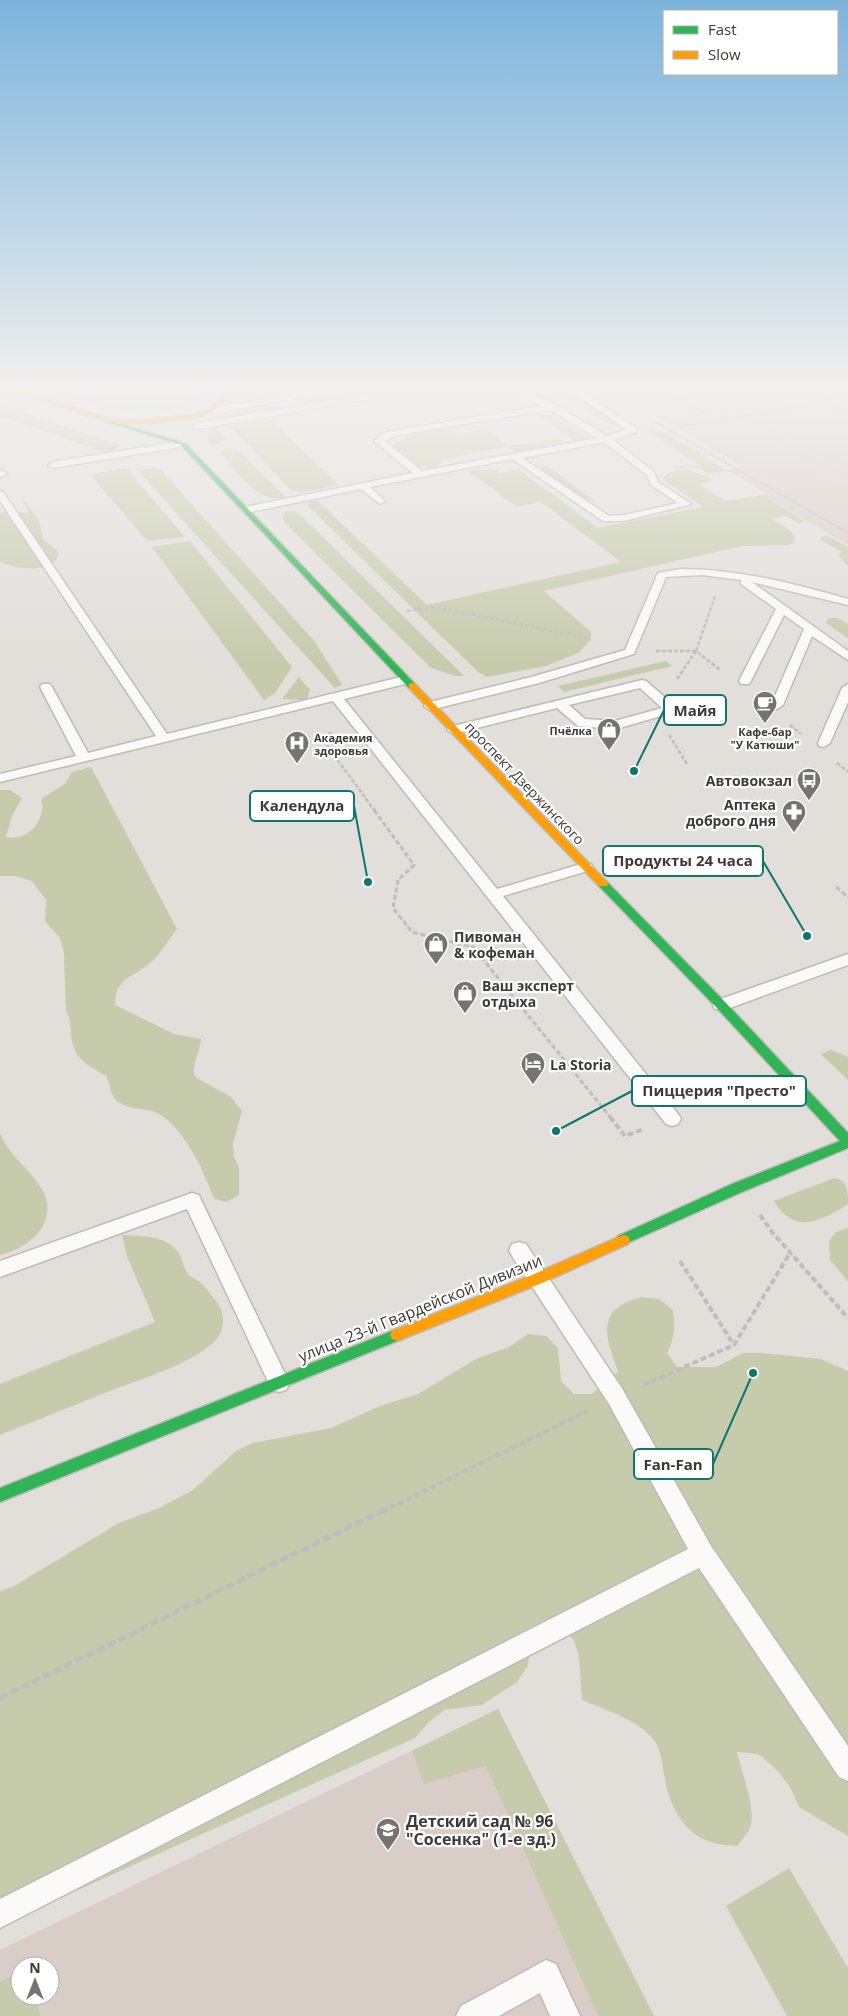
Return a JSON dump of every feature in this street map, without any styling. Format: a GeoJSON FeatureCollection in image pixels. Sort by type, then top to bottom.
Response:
{"type":"FeatureCollection","features":[{"type":"Feature","properties":{"kind":"main road","name":"проспект Дзержинского"},"geometry":{"type":"LineString","coordinates":[[216,479],[405,680],[721,1005],[848,1142]]}},
{"type":"Feature","properties":{"kind":"main road","name":"улица 23-й Гвардейской Дивизии"},"geometry":{"type":"LineString","coordinates":[[0,1495],[537,1279],[737,1188],[848,1142]]}},
{"type":"Feature","properties":{"kind":"lane"},"geometry":{"type":"LineString","coordinates":[[246,510],[396,479]]}},
{"type":"Feature","properties":{"kind":"lane"},"geometry":{"type":"LineString","coordinates":[[548,479],[607,519],[624,518],[686,504],[654,483],[653,479]]}},
{"type":"Feature","properties":{"kind":"lane"},"geometry":{"type":"LineString","coordinates":[[363,486],[380,500]]}},
{"type":"Feature","properties":{"kind":"lane"},"geometry":{"type":"LineString","coordinates":[[0,494],[164,738]]}},
{"type":"Feature","properties":{"kind":"lane"},"geometry":{"type":"LineString","coordinates":[[430,706],[535,680],[630,652],[662,575],[687,570],[739,577],[848,602]]}},
{"type":"Feature","properties":{"kind":"lane"},"geometry":{"type":"LineString","coordinates":[[739,577],[848,656]]}},
{"type":"Feature","properties":{"kind":"lane"},"geometry":{"type":"LineString","coordinates":[[833,598],[848,608]]}},
{"type":"Feature","properties":{"kind":"lane"},"geometry":{"type":"LineString","coordinates":[[745,681],[782,608]]}},
{"type":"Feature","properties":{"kind":"lane"},"geometry":{"type":"LineString","coordinates":[[777,705],[810,628]]}},
{"type":"Feature","properties":{"kind":"lane"},"geometry":{"type":"LineString","coordinates":[[0,778],[405,680]]}},
{"type":"Feature","properties":{"kind":"lane"},"geometry":{"type":"LineString","coordinates":[[453,730],[642,684],[671,709],[616,725],[582,723],[560,704]]}},
{"type":"Feature","properties":{"kind":"lane"},"geometry":{"type":"LineString","coordinates":[[46,688],[84,758]]}},
{"type":"Feature","properties":{"kind":"lane"},"geometry":{"type":"LineString","coordinates":[[824,743],[848,688]]}},
{"type":"Feature","properties":{"kind":"lane"},"geometry":{"type":"LineString","coordinates":[[329,698],[495,894],[672,1119]]}},
{"type":"Feature","properties":{"kind":"lane"},"geometry":{"type":"LineString","coordinates":[[495,894],[586,867]]}},
{"type":"Feature","properties":{"kind":"lane"},"geometry":{"type":"LineString","coordinates":[[721,1005],[848,958]]}},
{"type":"Feature","properties":{"kind":"lane"},"geometry":{"type":"LineString","coordinates":[[0,1269],[192,1200],[279,1383]]}},
{"type":"Feature","properties":{"kind":"lane"},"geometry":{"type":"LineString","coordinates":[[519,1250],[616,1396],[703,1554],[848,1768]]}},
{"type":"Feature","properties":{"kind":"lane"},"geometry":{"type":"LineString","coordinates":[[0,1914],[703,1554]]}},
{"type":"Feature","properties":{"kind":"lane"},"geometry":{"type":"LineString","coordinates":[[471,2016],[546,1974],[565,2016]]}},
{"type":"Feature","properties":{"kind":"path"},"geometry":{"type":"LineString","coordinates":[[754,479],[848,533]]}},
{"type":"Feature","properties":{"kind":"path"},"geometry":{"type":"LineString","coordinates":[[407,611],[435,607],[586,638],[630,652],[696,651]]}},
{"type":"Feature","properties":{"kind":"path"},"geometry":{"type":"LineString","coordinates":[[329,698],[347,730],[320,736],[414,865],[398,880],[393,908],[412,932],[473,947],[625,1136],[672,1119]]}},
{"type":"Feature","properties":{"kind":"path"},"geometry":{"type":"LineString","coordinates":[[836,887],[848,897]]}},
{"type":"Feature","properties":{"kind":"path"},"geometry":{"type":"LineString","coordinates":[[756,1208],[790,1254],[848,1318]]}},
{"type":"Feature","properties":{"kind":"path"},"geometry":{"type":"LineString","coordinates":[[0,1698],[616,1396],[734,1345],[790,1254]]}},
{"type":"Feature","properties":{"kind":"path"},"geometry":{"type":"LineString","coordinates":[[680,1261],[734,1345]]}},
{"type":"Feature","properties":{"kind":"shaded area"},"geometry":{"type":"Polygon","coordinates":[[[742,479],[848,479],[848,545],[768,499],[768,494],[742,479]]]}},
{"type":"Feature","properties":{"kind":"shaded area","name":"Детский сад № 96 \"Сосенка\" (1-е зд.)"},"geometry":{"type":"Polygon","coordinates":[[[498,1709],[654,2016],[0,2016],[0,1950],[498,1709]]]}},
{"type":"Feature","properties":{"kind":"green space"},"geometry":{"type":"Polygon","coordinates":[[[94,479],[135,479],[185,537],[147,541],[94,479]]]}},
{"type":"Feature","properties":{"kind":"green space"},"geometry":{"type":"Polygon","coordinates":[[[145,479],[169,479],[315,642],[342,685],[335,688],[145,479]]]}},
{"type":"Feature","properties":{"kind":"green space"},"geometry":{"type":"Polygon","coordinates":[[[243,479],[268,479],[286,497],[276,499],[266,496],[243,479]]]}},
{"type":"Feature","properties":{"kind":"green space"},"geometry":{"type":"Polygon","coordinates":[[[280,479],[333,479],[339,485],[304,492],[291,491],[280,479]]]}},
{"type":"Feature","properties":{"kind":"green space"},"geometry":{"type":"Polygon","coordinates":[[[479,479],[532,479],[598,528],[703,507],[664,479],[713,479],[715,480],[698,484],[726,501],[768,494],[768,499],[804,521],[799,524],[787,516],[773,519],[793,533],[795,542],[790,545],[742,546],[544,591],[591,632],[591,640],[578,653],[546,666],[487,677],[477,671],[307,505],[311,500],[316,499],[427,605],[621,562],[541,502],[517,507],[479,479]]]}},
{"type":"Feature","properties":{"kind":"green space"},"geometry":{"type":"Polygon","coordinates":[[[554,479],[565,479],[595,501],[578,497],[554,479]]]}},
{"type":"Feature","properties":{"kind":"green space"},"geometry":{"type":"Polygon","coordinates":[[[21,496],[39,520],[43,539],[58,552],[56,559],[51,564],[43,567],[14,567],[0,561],[0,513],[10,511],[29,513],[21,496]]]}},
{"type":"Feature","properties":{"kind":"green space"},"geometry":{"type":"Polygon","coordinates":[[[286,511],[296,511],[464,676],[456,676],[431,668],[284,522],[283,516],[286,511]]]}},
{"type":"Feature","properties":{"kind":"green space"},"geometry":{"type":"Polygon","coordinates":[[[828,536],[848,547],[848,566],[838,555],[842,552],[822,541],[820,537],[828,536]]]}},
{"type":"Feature","properties":{"kind":"green space"},"geometry":{"type":"Polygon","coordinates":[[[190,541],[292,667],[275,693],[264,700],[152,547],[190,541]]]}},
{"type":"Feature","properties":{"kind":"green space"},"geometry":{"type":"Polygon","coordinates":[[[828,618],[838,618],[848,624],[848,638],[826,623],[828,618]]]}},
{"type":"Feature","properties":{"kind":"green space"},"geometry":{"type":"Polygon","coordinates":[[[666,661],[672,666],[564,692],[558,686],[666,661]]]}},
{"type":"Feature","properties":{"kind":"green space"},"geometry":{"type":"Polygon","coordinates":[[[299,677],[310,690],[308,698],[303,700],[282,699],[299,677]]]}},
{"type":"Feature","properties":{"kind":"green space"},"geometry":{"type":"Polygon","coordinates":[[[91,767],[177,929],[154,959],[122,983],[118,988],[115,1005],[174,1034],[201,1039],[194,1067],[195,1077],[231,1097],[242,1111],[233,1144],[234,1157],[239,1168],[239,1195],[227,1202],[214,1199],[205,1177],[185,1140],[168,1121],[154,1112],[120,1103],[112,1095],[106,1076],[86,1064],[77,1054],[72,1041],[70,1021],[66,1010],[64,953],[60,938],[45,921],[46,900],[32,881],[15,876],[0,876],[0,790],[10,790],[22,798],[12,816],[6,837],[19,837],[30,832],[38,822],[42,810],[42,798],[65,784],[72,772],[91,767]]]}},
{"type":"Feature","properties":{"kind":"green space"},"geometry":{"type":"Polygon","coordinates":[[[831,1050],[848,1057],[848,1080],[821,1054],[831,1050]]]}},
{"type":"Feature","properties":{"kind":"green space"},"geometry":{"type":"Polygon","coordinates":[[[0,1133],[6,1146],[43,1191],[47,1203],[46,1217],[39,1232],[31,1240],[11,1252],[0,1255],[0,1133]]]}},
{"type":"Feature","properties":{"kind":"green space"},"geometry":{"type":"Polygon","coordinates":[[[834,1178],[839,1179],[845,1184],[848,1204],[818,1220],[800,1222],[791,1219],[782,1212],[774,1201],[834,1178]]]}},
{"type":"Feature","properties":{"kind":"green space"},"geometry":{"type":"Polygon","coordinates":[[[848,1228],[848,1281],[830,1260],[829,1241],[836,1232],[848,1228]]]}},
{"type":"Feature","properties":{"kind":"green space"},"geometry":{"type":"Polygon","coordinates":[[[122,1235],[160,1239],[173,1246],[178,1252],[188,1274],[204,1286],[219,1305],[223,1323],[218,1337],[210,1346],[184,1362],[0,1435],[0,1384],[155,1322],[127,1256],[122,1235]]]}},
{"type":"Feature","properties":{"kind":"green space"},"geometry":{"type":"Polygon","coordinates":[[[641,1297],[659,1299],[673,1310],[674,1332],[667,1353],[677,1367],[716,1367],[743,1353],[762,1353],[821,1359],[848,1371],[848,1836],[799,1807],[790,1787],[777,1770],[758,1754],[737,1752],[750,1803],[751,1823],[749,1830],[737,1846],[714,1843],[695,1834],[680,1818],[670,1799],[660,1753],[653,1739],[638,1726],[611,1711],[582,1700],[579,1657],[574,1640],[562,1628],[530,1645],[528,1666],[517,1682],[482,1705],[444,1710],[429,1722],[415,1738],[0,1925],[0,1591],[14,1586],[119,1523],[159,1508],[193,1490],[236,1451],[253,1443],[331,1428],[380,1406],[418,1394],[476,1359],[509,1347],[528,1334],[546,1336],[558,1348],[561,1381],[574,1394],[592,1394],[618,1372],[608,1336],[607,1326],[610,1317],[616,1309],[626,1302],[641,1297]]]}},
{"type":"Feature","properties":{"kind":"green space"},"geometry":{"type":"Polygon","coordinates":[[[498,1709],[654,2016],[598,2016],[486,1766],[424,1784],[412,1751],[498,1709]]]}},
{"type":"Feature","properties":{"kind":"green space"},"geometry":{"type":"Polygon","coordinates":[[[789,1868],[848,1968],[848,2016],[787,2016],[726,1906],[789,1868]]]}},
{"type":"Feature","properties":{"kind":"green space"},"geometry":{"type":"Polygon","coordinates":[[[10,1977],[10,2006],[38,2006],[40,2016],[0,2016],[0,1981],[10,1977]]]}},
{"type":"Feature","properties":{"kind":"railway"},"geometry":{"type":"LineString","coordinates":[[836,479],[848,486]]}},
{"type":"Feature","properties":{"kind":"traffic: fast"},"geometry":{"type":"LineString","coordinates":[[216,479],[412,686]]}},
{"type":"Feature","properties":{"kind":"traffic: fast"},"geometry":{"type":"LineString","coordinates":[[603,884],[721,1005],[848,1141]]}},
{"type":"Feature","properties":{"kind":"traffic: fast"},"geometry":{"type":"LineString","coordinates":[[623,1240],[737,1188],[848,1143]]}},
{"type":"Feature","properties":{"kind":"traffic: fast"},"geometry":{"type":"LineString","coordinates":[[0,1495],[397,1335]]}},
{"type":"Feature","properties":{"kind":"traffic: slow"},"geometry":{"type":"LineString","coordinates":[[412,686],[603,884]]}},
{"type":"Feature","properties":{"kind":"traffic: slow"},"geometry":{"type":"LineString","coordinates":[[397,1335],[537,1279],[623,1240]]}},
{"type":"Feature","properties":{"kind":"place","name":"Кафе-бар \"У Катюши\""},"geometry":{"type":"Point","coordinates":[765,724]}},
{"type":"Feature","properties":{"kind":"place","name":"Пчёлка"},"geometry":{"type":"Point","coordinates":[609,751]}},
{"type":"Feature","properties":{"kind":"place","name":"Академия здоровья"},"geometry":{"type":"Point","coordinates":[297,764]}},
{"type":"Feature","properties":{"kind":"place","name":"Майя"},"geometry":{"type":"Point","coordinates":[634,771]}},
{"type":"Feature","properties":{"kind":"place","name":"Автовокзал"},"geometry":{"type":"Point","coordinates":[809,801]}},
{"type":"Feature","properties":{"kind":"place","name":"Аптека доброго дня"},"geometry":{"type":"Point","coordinates":[794,833]}},
{"type":"Feature","properties":{"kind":"place","name":"Календула"},"geometry":{"type":"Point","coordinates":[368,882]}},
{"type":"Feature","properties":{"kind":"place","name":"Продукты 24 часа"},"geometry":{"type":"Point","coordinates":[807,936]}},
{"type":"Feature","properties":{"kind":"place","name":"Пивоман & кофеман"},"geometry":{"type":"Point","coordinates":[436,965]}},
{"type":"Feature","properties":{"kind":"place","name":"Ваш эксперт отдыха"},"geometry":{"type":"Point","coordinates":[465,1014]}},
{"type":"Feature","properties":{"kind":"place","name":"La Storia"},"geometry":{"type":"Point","coordinates":[533,1085]}},
{"type":"Feature","properties":{"kind":"place","name":"Пиццерия \"Престо\""},"geometry":{"type":"Point","coordinates":[556,1131]}},
{"type":"Feature","properties":{"kind":"place","name":"Fan-Fan"},"geometry":{"type":"Point","coordinates":[753,1373]}},
{"type":"Feature","properties":{"kind":"place","name":"Детский сад № 96 \"Сосенка\" (1-е зд.)"},"geometry":{"type":"Point","coordinates":[388,1851]}}]}
